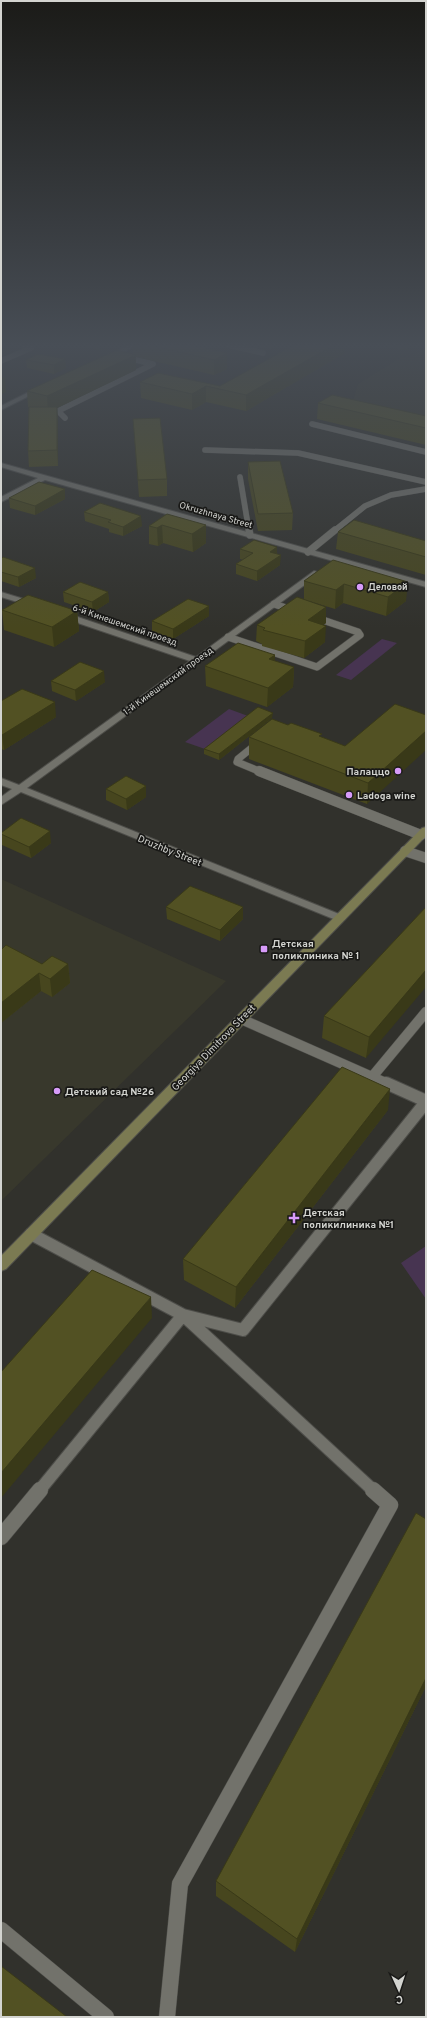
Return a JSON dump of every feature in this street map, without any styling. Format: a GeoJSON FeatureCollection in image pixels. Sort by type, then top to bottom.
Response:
{"type":"FeatureCollection","features":[{"type":"Feature","properties":{"kind":"main road","name":"Georgiya Dimitrova Street"},"geometry":{"type":"LineString","coordinates":[[1,1265],[424,832]]}},
{"type":"Feature","properties":{"kind":"street","name":"Okruzhnaya Street"},"geometry":{"type":"LineString","coordinates":[[1,464],[426,585]]}},
{"type":"Feature","properties":{"kind":"street"},"geometry":{"type":"LineString","coordinates":[[1,500],[45,477]]}},
{"type":"Feature","properties":{"kind":"street","name":"1-й Кинешемский проезд"},"geometry":{"type":"LineString","coordinates":[[1,802],[336,560]]}},
{"type":"Feature","properties":{"kind":"street","name":"6-й Кинешемский проезд"},"geometry":{"type":"LineString","coordinates":[[1,594],[197,660]]}},
{"type":"Feature","properties":{"kind":"street","name":"Druzhby Street"},"geometry":{"type":"LineString","coordinates":[[1,781],[340,918]]}},
{"type":"Feature","properties":{"kind":"lane"},"geometry":{"type":"LineString","coordinates":[[374,439],[426,452]]}},
{"type":"Feature","properties":{"kind":"lane"},"geometry":{"type":"LineString","coordinates":[[205,450],[298,453],[426,482]]}},
{"type":"Feature","properties":{"kind":"lane"},"geometry":{"type":"LineString","coordinates":[[240,477],[250,535]]}},
{"type":"Feature","properties":{"kind":"lane"},"geometry":{"type":"LineString","coordinates":[[308,552],[364,506],[391,495],[426,489]]}},
{"type":"Feature","properties":{"kind":"lane"},"geometry":{"type":"LineString","coordinates":[[340,526],[347,528]]}},
{"type":"Feature","properties":{"kind":"lane"},"geometry":{"type":"LineString","coordinates":[[228,638],[317,667],[360,635],[358,632],[274,604]]}},
{"type":"Feature","properties":{"kind":"lane"},"geometry":{"type":"LineString","coordinates":[[266,737],[238,759],[237,762],[424,832]]}},
{"type":"Feature","properties":{"kind":"lane"},"geometry":{"type":"LineString","coordinates":[[405,851],[426,858]]}},
{"type":"Feature","properties":{"kind":"lane"},"geometry":{"type":"LineString","coordinates":[[372,1077],[426,1012]]}},
{"type":"Feature","properties":{"kind":"lane"},"geometry":{"type":"LineString","coordinates":[[31,1234],[183,1315],[243,1330],[426,1102],[241,1019]]}},
{"type":"Feature","properties":{"kind":"lane"},"geometry":{"type":"LineString","coordinates":[[1,1538],[183,1315]]}},
{"type":"Feature","properties":{"kind":"lane"},"geometry":{"type":"LineString","coordinates":[[167,2017],[180,1884],[390,1505],[183,1315]]}},
{"type":"Feature","properties":{"kind":"lane"},"geometry":{"type":"LineString","coordinates":[[1,1930],[106,2017]]}},
{"type":"Feature","properties":{"kind":"shaded area"},"geometry":{"type":"Polygon","coordinates":[[[382,639],[397,643],[351,680],[336,675],[382,639]]]}},
{"type":"Feature","properties":{"kind":"shaded area"},"geometry":{"type":"Polygon","coordinates":[[[229,709],[248,716],[205,749],[185,742],[229,709]]]}},
{"type":"Feature","properties":{"kind":"shaded area","name":"Детский сад №26"},"geometry":{"type":"Polygon","coordinates":[[[1,879],[226,981],[1,1201],[1,879]]]}},
{"type":"Feature","properties":{"kind":"shaded area"},"geometry":{"type":"Polygon","coordinates":[[[426,1246],[426,1299],[401,1263],[426,1246]]]}},
{"type":"Feature","properties":{"kind":"building"},"geometry":{"type":"Polygon","coordinates":[[[28,439],[57,439],[57,450],[28,451],[28,439]]]}},
{"type":"Feature","properties":{"kind":"building"},"geometry":{"type":"Polygon","coordinates":[[[135,439],[162,439],[167,479],[138,480],[135,439]]]}},
{"type":"Feature","properties":{"kind":"building"},"geometry":{"type":"Polygon","coordinates":[[[280,461],[293,513],[258,514],[248,462],[280,461]]]}},
{"type":"Feature","properties":{"kind":"building"},"geometry":{"type":"Polygon","coordinates":[[[39,482],[65,489],[35,506],[9,498],[39,482]]]}},
{"type":"Feature","properties":{"kind":"building"},"geometry":{"type":"Polygon","coordinates":[[[100,503],[141,516],[123,527],[108,522],[111,520],[84,512],[100,503]]]}},
{"type":"Feature","properties":{"kind":"building"},"geometry":{"type":"Polygon","coordinates":[[[167,514],[206,525],[192,534],[162,525],[157,528],[149,526],[167,514]]]}},
{"type":"Feature","properties":{"kind":"building"},"geometry":{"type":"Polygon","coordinates":[[[354,520],[426,541],[426,557],[338,532],[354,520]]]}},
{"type":"Feature","properties":{"kind":"building"},"geometry":{"type":"Polygon","coordinates":[[[254,540],[277,547],[270,552],[281,555],[257,571],[236,564],[253,553],[240,549],[254,540]]]}},
{"type":"Feature","properties":{"kind":"building"},"geometry":{"type":"Polygon","coordinates":[[[3,557],[35,568],[18,577],[1,572],[1,559],[3,557]]]}},
{"type":"Feature","properties":{"kind":"building"},"geometry":{"type":"Polygon","coordinates":[[[333,560],[408,582],[388,597],[344,584],[336,590],[304,581],[333,560]]]}},
{"type":"Feature","properties":{"kind":"building"},"geometry":{"type":"Polygon","coordinates":[[[80,582],[108,592],[92,602],[63,592],[80,582]]]}},
{"type":"Feature","properties":{"kind":"building"},"geometry":{"type":"Polygon","coordinates":[[[28,595],[77,611],[52,627],[2,610],[28,595]]]}},
{"type":"Feature","properties":{"kind":"building"},"geometry":{"type":"Polygon","coordinates":[[[297,597],[326,607],[308,620],[326,626],[305,641],[263,630],[265,628],[257,625],[297,597]]]}},
{"type":"Feature","properties":{"kind":"building"},"geometry":{"type":"Polygon","coordinates":[[[188,599],[209,606],[173,629],[152,621],[188,599]]]}},
{"type":"Feature","properties":{"kind":"building"},"geometry":{"type":"Polygon","coordinates":[[[238,643],[275,655],[269,659],[294,667],[268,688],[205,666],[238,643]]]}},
{"type":"Feature","properties":{"kind":"building"},"geometry":{"type":"Polygon","coordinates":[[[80,662],[104,671],[75,690],[51,681],[80,662]]]}},
{"type":"Feature","properties":{"kind":"building"},"geometry":{"type":"Polygon","coordinates":[[[22,689],[55,702],[1,735],[1,701],[22,689]]]}},
{"type":"Feature","properties":{"kind":"building"},"geometry":{"type":"Polygon","coordinates":[[[395,704],[426,715],[426,731],[368,783],[249,737],[272,719],[288,725],[291,723],[322,734],[319,736],[345,746],[395,704]]]}},
{"type":"Feature","properties":{"kind":"building"},"geometry":{"type":"Polygon","coordinates":[[[258,707],[273,713],[219,754],[204,749],[258,707]]]}},
{"type":"Feature","properties":{"kind":"building"},"geometry":{"type":"Polygon","coordinates":[[[126,776],[146,786],[126,799],[106,789],[126,776]]]}},
{"type":"Feature","properties":{"kind":"building"},"geometry":{"type":"Polygon","coordinates":[[[21,818],[50,831],[29,847],[1,834],[21,818]]]}},
{"type":"Feature","properties":{"kind":"building"},"geometry":{"type":"Polygon","coordinates":[[[190,886],[243,907],[220,930],[166,907],[190,886]]]}},
{"type":"Feature","properties":{"kind":"building"},"geometry":{"type":"Polygon","coordinates":[[[426,907],[426,970],[369,1037],[324,1016],[426,907]]]}},
{"type":"Feature","properties":{"kind":"building"},"geometry":{"type":"Polygon","coordinates":[[[6,945],[42,964],[52,956],[68,964],[50,979],[39,973],[1,1003],[1,950],[6,945]]]}},
{"type":"Feature","properties":{"kind":"building"},"geometry":{"type":"Polygon","coordinates":[[[342,1067],[390,1089],[236,1287],[183,1259],[342,1067]]]}},
{"type":"Feature","properties":{"kind":"building"},"geometry":{"type":"Polygon","coordinates":[[[92,1270],[151,1297],[1,1473],[1,1372],[92,1270]]]}},
{"type":"Feature","properties":{"kind":"building"},"geometry":{"type":"Polygon","coordinates":[[[416,1513],[426,1519],[426,1678],[297,1939],[216,1881],[416,1513]]]}},
{"type":"Feature","properties":{"kind":"building"},"geometry":{"type":"Polygon","coordinates":[[[1,1966],[67,2017],[1,2017],[1,1966]]]}},
{"type":"Feature","properties":{"kind":"place","name":"Деловой"},"geometry":{"type":"Point","coordinates":[360,587]}},
{"type":"Feature","properties":{"kind":"place","name":"Палаццо"},"geometry":{"type":"Point","coordinates":[398,771]}},
{"type":"Feature","properties":{"kind":"place","name":"Ladoga wine"},"geometry":{"type":"Point","coordinates":[349,795]}},
{"type":"Feature","properties":{"kind":"place","name":"Детская поликлиника № 1"},"geometry":{"type":"Point","coordinates":[264,949]}},
{"type":"Feature","properties":{"kind":"place","name":"Детский сад №26"},"geometry":{"type":"Point","coordinates":[57,1091]}},
{"type":"Feature","properties":{"kind":"place","name":"Детская поликилиника №1"},"geometry":{"type":"Point","coordinates":[294,1218]}}]}
